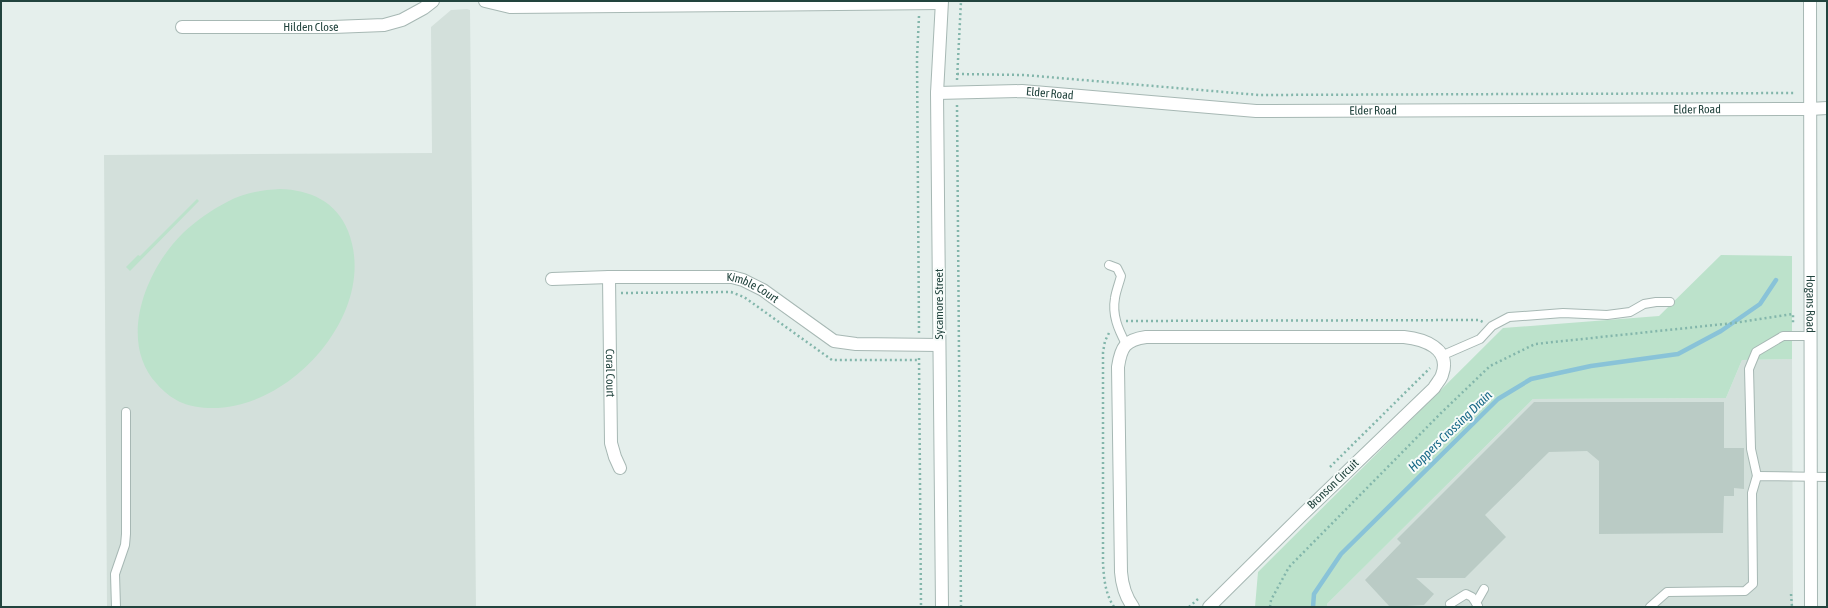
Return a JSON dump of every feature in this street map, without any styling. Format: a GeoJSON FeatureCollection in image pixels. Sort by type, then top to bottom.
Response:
{"type":"FeatureCollection","features":[{"type":"Feature","properties":{"kind":"street","name":"Hilden Close"},"geometry":{"type":"LineString","coordinates":[[182,27],[348,27],[384,25],[402,20],[424,8],[433,1]]}},
{"type":"Feature","properties":{"kind":"street"},"geometry":{"type":"LineString","coordinates":[[485,1],[510,7],[920,4],[941,2]]}},
{"type":"Feature","properties":{"kind":"street","name":"Hogans Road"},"geometry":{"type":"LineString","coordinates":[[1810,1],[1811,607]]}},
{"type":"Feature","properties":{"kind":"street","name":"Sycamore Street"},"geometry":{"type":"LineString","coordinates":[[941,2],[937,93],[942,607]]}},
{"type":"Feature","properties":{"kind":"street","name":"Elder Road"},"geometry":{"type":"LineString","coordinates":[[937,93],[1022,91],[1256,111],[1827,108]]}},
{"type":"Feature","properties":{"kind":"street","name":"Kimble Court"},"geometry":{"type":"LineString","coordinates":[[552,280],[609,277],[712,276],[744,280],[762,290],[834,341],[856,344],[939,345]]}},
{"type":"Feature","properties":{"kind":"street","name":"Coral Court"},"geometry":{"type":"LineString","coordinates":[[609,277],[611,443],[614,457],[620,468]]}},
{"type":"Feature","properties":{"kind":"street"},"geometry":{"type":"LineString","coordinates":[[1133,607],[1122,585],[1120,572],[1118,367],[1120,354],[1126,344],[1134,338],[1146,337],[1404,337],[1427,341],[1436,348],[1441,356]]}},
{"type":"Feature","properties":{"kind":"street","name":"Bronson Circuit"},"geometry":{"type":"LineString","coordinates":[[1209,607],[1434,388],[1442,375],[1444,365],[1441,356]]}},
{"type":"Feature","properties":{"kind":"lane"},"geometry":{"type":"LineString","coordinates":[[1109,265],[1117,268],[1121,276],[1115,297],[1114,312],[1117,326],[1126,344]]}},
{"type":"Feature","properties":{"kind":"lane"},"geometry":{"type":"LineString","coordinates":[[1441,356],[1480,338],[1492,326],[1509,317],[1563,314],[1607,315],[1630,312],[1644,304],[1670,302]]}},
{"type":"Feature","properties":{"kind":"lane"},"geometry":{"type":"LineString","coordinates":[[1650,607],[1667,592],[1745,591],[1753,584],[1752,493],[1756,476],[1751,449],[1749,369],[1756,352],[1783,336],[1810,336]]}},
{"type":"Feature","properties":{"kind":"lane"},"geometry":{"type":"LineString","coordinates":[[116,607],[115,574],[125,545],[126,534],[126,412]]}},
{"type":"Feature","properties":{"kind":"lane"},"geometry":{"type":"LineString","coordinates":[[1756,476],[1827,477]]}},
{"type":"Feature","properties":{"kind":"lane"},"geometry":{"type":"LineString","coordinates":[[1478,605],[1484,589]]}},
{"type":"Feature","properties":{"kind":"lane"},"geometry":{"type":"LineString","coordinates":[[1450,604],[1466,594],[1472,597],[1478,605]]}},
{"type":"Feature","properties":{"kind":"path"},"geometry":{"type":"LineString","coordinates":[[961,1],[956,93],[961,607]]}},
{"type":"Feature","properties":{"kind":"path"},"geometry":{"type":"LineString","coordinates":[[920,4],[917,58],[921,607]]}},
{"type":"Feature","properties":{"kind":"path"},"geometry":{"type":"LineString","coordinates":[[957,74],[1024,76],[1259,95],[1794,93]]}},
{"type":"Feature","properties":{"kind":"path"},"geometry":{"type":"LineString","coordinates":[[609,293],[731,292],[744,297],[832,360],[920,360]]}},
{"type":"Feature","properties":{"kind":"path"},"geometry":{"type":"LineString","coordinates":[[1270,607],[1271,600],[1289,567],[1441,413],[1490,366],[1535,344],[1734,323],[1793,314]]}},
{"type":"Feature","properties":{"kind":"path"},"geometry":{"type":"LineString","coordinates":[[1114,607],[1108,598],[1104,583],[1103,563],[1103,352],[1105,341],[1109,333],[1117,326],[1126,321],[1479,320],[1492,326]]}},
{"type":"Feature","properties":{"kind":"path"},"geometry":{"type":"LineString","coordinates":[[1791,594],[1792,607]]}},
{"type":"Feature","properties":{"kind":"shaded area"},"geometry":{"type":"Polygon","coordinates":[[[451,10],[470,10],[476,607],[107,607],[104,155],[432,153],[431,27],[451,10]]]}},
{"type":"Feature","properties":{"kind":"shaded area"},"geometry":{"type":"Polygon","coordinates":[[[1792,359],[1793,607],[1327,607],[1327,604],[1533,399],[1726,398],[1742,360],[1792,359]]]}},
{"type":"Feature","properties":{"kind":"green space"},"geometry":{"type":"Polygon","coordinates":[[[280,189],[302,192],[321,199],[337,212],[348,231],[355,262],[351,293],[339,323],[321,351],[297,375],[269,393],[239,405],[208,408],[180,402],[162,390],[157,384],[145,367],[139,347],[138,327],[141,306],[148,285],[170,248],[183,233],[204,216],[221,205],[240,196],[260,191],[280,189]]]}},
{"type":"Feature","properties":{"kind":"green space"},"geometry":{"type":"Polygon","coordinates":[[[197,199],[199,201],[130,271],[126,267],[138,255],[140,256],[197,199]]]}},
{"type":"Feature","properties":{"kind":"green space"},"geometry":{"type":"Polygon","coordinates":[[[1721,255],[1792,256],[1792,359],[1742,360],[1726,398],[1533,399],[1327,604],[1327,607],[1255,607],[1258,572],[1503,328],[1659,316],[1721,255]]]}},
{"type":"Feature","properties":{"kind":"building"},"geometry":{"type":"Polygon","coordinates":[[[1534,402],[1724,402],[1724,448],[1744,448],[1744,489],[1734,488],[1734,496],[1724,496],[1723,533],[1599,534],[1599,461],[1587,451],[1549,452],[1485,515],[1506,537],[1465,578],[1416,578],[1434,594],[1424,605],[1390,607],[1365,580],[1401,543],[1397,539],[1534,402]]]}},
{"type":"Feature","properties":{"kind":"waterway","name":"Hoppers Crossing Drain"},"geometry":{"type":"LineString","coordinates":[[1313,607],[1314,594],[1341,554],[1498,399],[1531,379],[1591,366],[1678,354],[1721,331],[1760,304],[1776,280]]}}]}
